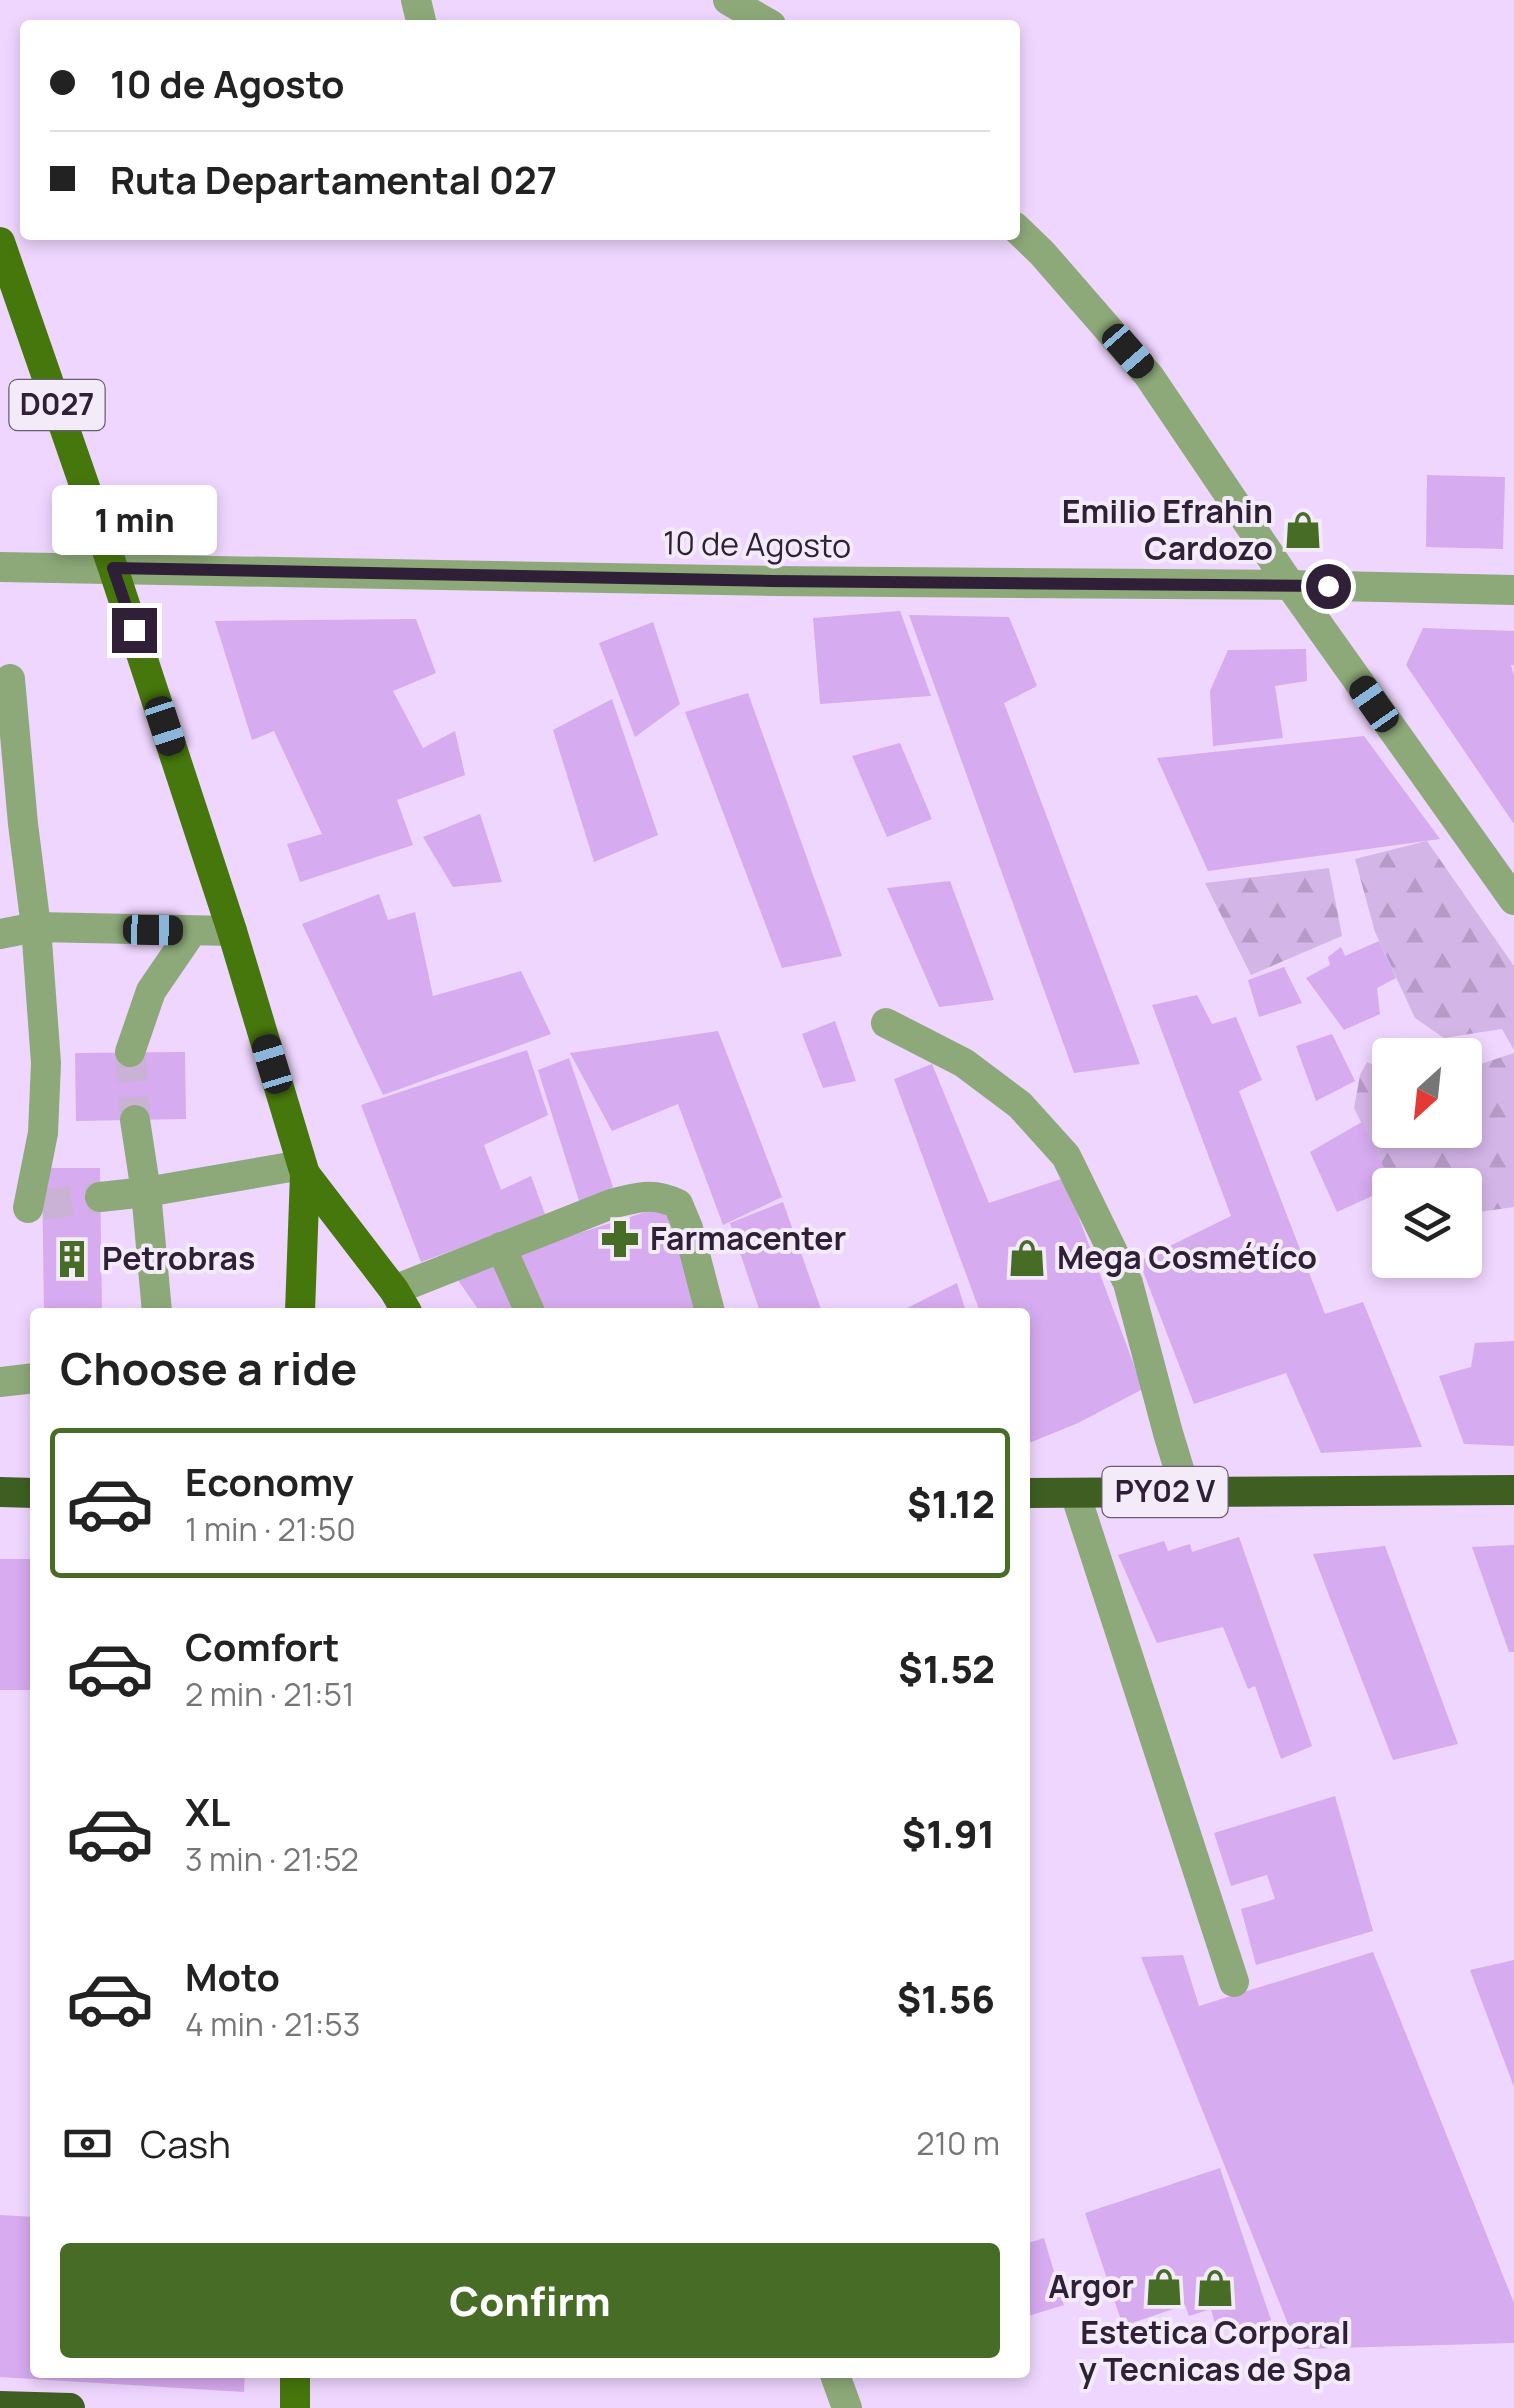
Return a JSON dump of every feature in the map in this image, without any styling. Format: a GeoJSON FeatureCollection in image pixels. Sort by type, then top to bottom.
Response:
{"type":"FeatureCollection","features":[{"type":"Feature","properties":{"kind":"highway","name":"PY02 V"},"geometry":{"type":"LineString","coordinates":[[1030,1493],[1514,1490]]}},
{"type":"Feature","properties":{"kind":"highway"},"geometry":{"type":"LineString","coordinates":[[0,1492],[30,1493]]}},
{"type":"Feature","properties":{"kind":"highway"},"geometry":{"type":"LineString","coordinates":[[0,2406],[70,2408]]}},
{"type":"Feature","properties":{"kind":"main road","name":"D027"},"geometry":{"type":"LineString","coordinates":[[0,242],[113,568],[232,931],[304,1169],[300,1308]]}},
{"type":"Feature","properties":{"kind":"main road"},"geometry":{"type":"LineString","coordinates":[[304,1169],[400,1301]]}},
{"type":"Feature","properties":{"kind":"main road"},"geometry":{"type":"LineString","coordinates":[[295,2378],[295,2408]]}},
{"type":"Feature","properties":{"kind":"street"},"geometry":{"type":"LineString","coordinates":[[728,0],[763,20]]}},
{"type":"Feature","properties":{"kind":"street"},"geometry":{"type":"LineString","coordinates":[[1020,232],[1149,376],[1290,585],[1514,900]]}},
{"type":"Feature","properties":{"kind":"street","name":"10 de Agosto"},"geometry":{"type":"LineString","coordinates":[[3,558],[113,568],[1514,590]]}},
{"type":"Feature","properties":{"kind":"street"},"geometry":{"type":"LineString","coordinates":[[10,680],[46,1063],[43,1133],[24,1209]]}},
{"type":"Feature","properties":{"kind":"street"},"geometry":{"type":"LineString","coordinates":[[0,934],[36,927],[232,931]]}},
{"type":"Feature","properties":{"kind":"street"},"geometry":{"type":"LineString","coordinates":[[130,1052],[151,991],[192,930]]}},
{"type":"Feature","properties":{"kind":"street"},"geometry":{"type":"LineString","coordinates":[[886,1023],[964,1063],[1020,1105],[1066,1156],[1128,1284],[1186,1492]]}},
{"type":"Feature","properties":{"kind":"street"},"geometry":{"type":"LineString","coordinates":[[135,1120],[157,1308]]}},
{"type":"Feature","properties":{"kind":"street"},"geometry":{"type":"LineString","coordinates":[[100,1197],[304,1169]]}},
{"type":"Feature","properties":{"kind":"street"},"geometry":{"type":"LineString","coordinates":[[400,1301],[501,1248],[614,1203],[662,1196],[678,1204],[709,1308]]}},
{"type":"Feature","properties":{"kind":"street"},"geometry":{"type":"LineString","coordinates":[[501,1248],[528,1308]]}},
{"type":"Feature","properties":{"kind":"street"},"geometry":{"type":"LineString","coordinates":[[0,1382],[30,1379]]}},
{"type":"Feature","properties":{"kind":"street"},"geometry":{"type":"LineString","coordinates":[[1075,1494],[1234,1982]]}},
{"type":"Feature","properties":{"kind":"street"},"geometry":{"type":"LineString","coordinates":[[836,2378],[847,2408]]}},
{"type":"Feature","properties":{"kind":"green space"},"geometry":{"type":"Polygon","coordinates":[[[1427,841],[1514,966],[1514,1050],[1502,1029],[1444,1038],[1415,1018],[1375,932],[1355,859],[1427,841]]]}},
{"type":"Feature","properties":{"kind":"green space"},"geometry":{"type":"Polygon","coordinates":[[[1329,868],[1342,936],[1251,975],[1205,883],[1329,868]]]}},
{"type":"Feature","properties":{"kind":"green space"},"geometry":{"type":"Polygon","coordinates":[[[1514,1053],[1514,1207],[1482,1212],[1482,1168],[1384,1168],[1374,1148],[1482,1148],[1482,1063],[1514,1053]]]}},
{"type":"Feature","properties":{"kind":"green space"},"geometry":{"type":"Polygon","coordinates":[[[1367,1062],[1372,1064],[1372,1144],[1354,1108],[1360,1075],[1367,1062]]]}},
{"type":"Feature","properties":{"kind":"building"},"geometry":{"type":"Polygon","coordinates":[[[1427,475],[1505,477],[1503,549],[1426,547],[1427,475]]]}},
{"type":"Feature","properties":{"kind":"building"},"geometry":{"type":"Polygon","coordinates":[[[900,611],[931,696],[820,704],[813,618],[900,611]]]}},
{"type":"Feature","properties":{"kind":"building"},"geometry":{"type":"Polygon","coordinates":[[[909,615],[1009,617],[1037,686],[1004,703],[1140,1064],[1074,1073],[909,615]]]}},
{"type":"Feature","properties":{"kind":"building"},"geometry":{"type":"Polygon","coordinates":[[[416,619],[436,673],[393,691],[423,748],[455,731],[465,775],[397,800],[413,845],[300,882],[287,844],[322,834],[274,731],[252,740],[215,621],[416,619]]]}},
{"type":"Feature","properties":{"kind":"building"},"geometry":{"type":"Polygon","coordinates":[[[653,622],[680,704],[635,737],[599,643],[653,622]]]}},
{"type":"Feature","properties":{"kind":"building"},"geometry":{"type":"Polygon","coordinates":[[[1423,628],[1514,631],[1514,824],[1406,665],[1423,628]]]}},
{"type":"Feature","properties":{"kind":"building"},"geometry":{"type":"Polygon","coordinates":[[[1306,649],[1307,681],[1275,686],[1283,738],[1213,746],[1210,691],[1228,650],[1306,649]]]}},
{"type":"Feature","properties":{"kind":"building"},"geometry":{"type":"Polygon","coordinates":[[[748,693],[842,956],[782,968],[685,712],[748,693]]]}},
{"type":"Feature","properties":{"kind":"building"},"geometry":{"type":"Polygon","coordinates":[[[612,699],[658,835],[594,862],[553,730],[612,699]]]}},
{"type":"Feature","properties":{"kind":"building"},"geometry":{"type":"Polygon","coordinates":[[[1364,736],[1440,839],[1208,871],[1157,758],[1364,736]]]}},
{"type":"Feature","properties":{"kind":"building"},"geometry":{"type":"Polygon","coordinates":[[[900,743],[932,819],[887,837],[852,756],[900,743]]]}},
{"type":"Feature","properties":{"kind":"building"},"geometry":{"type":"Polygon","coordinates":[[[480,814],[502,882],[453,887],[423,837],[480,814]]]}},
{"type":"Feature","properties":{"kind":"building"},"geometry":{"type":"Polygon","coordinates":[[[950,881],[994,1000],[939,1007],[887,888],[950,881]]]}},
{"type":"Feature","properties":{"kind":"building"},"geometry":{"type":"Polygon","coordinates":[[[379,894],[388,920],[415,912],[433,996],[521,971],[551,1034],[383,1095],[302,924],[379,894]]]}},
{"type":"Feature","properties":{"kind":"building"},"geometry":{"type":"Polygon","coordinates":[[[1379,941],[1396,978],[1377,988],[1380,1014],[1344,1030],[1306,978],[1330,965],[1328,957],[1341,947],[1345,956],[1379,941]]]}},
{"type":"Feature","properties":{"kind":"building"},"geometry":{"type":"Polygon","coordinates":[[[1284,967],[1302,1003],[1259,1017],[1248,980],[1284,967]]]}},
{"type":"Feature","properties":{"kind":"building"},"geometry":{"type":"Polygon","coordinates":[[[1197,995],[1212,1024],[1236,1017],[1262,1080],[1239,1091],[1325,1314],[1363,1302],[1422,1447],[1321,1453],[1286,1373],[1194,1404],[1139,1261],[1231,1216],[1152,1005],[1197,995]]]}},
{"type":"Feature","properties":{"kind":"building"},"geometry":{"type":"Polygon","coordinates":[[[835,1021],[856,1081],[823,1088],[802,1034],[835,1021]]]}},
{"type":"Feature","properties":{"kind":"building"},"geometry":{"type":"Polygon","coordinates":[[[718,1031],[782,1197],[723,1225],[678,1104],[612,1131],[570,1053],[718,1031]]]}},
{"type":"Feature","properties":{"kind":"building"},"geometry":{"type":"Polygon","coordinates":[[[1332,1034],[1355,1081],[1316,1101],[1296,1046],[1332,1034]]]}},
{"type":"Feature","properties":{"kind":"building"},"geometry":{"type":"Polygon","coordinates":[[[527,1050],[548,1115],[484,1145],[501,1190],[531,1176],[545,1214],[421,1262],[361,1105],[527,1050]]]}},
{"type":"Feature","properties":{"kind":"building"},"geometry":{"type":"Polygon","coordinates":[[[185,1052],[186,1119],[76,1121],[75,1053],[185,1052]]]}},
{"type":"Feature","properties":{"kind":"building"},"geometry":{"type":"Polygon","coordinates":[[[569,1058],[613,1187],[580,1204],[538,1070],[569,1058]]]}},
{"type":"Feature","properties":{"kind":"building","name":"Mega Cosmétíco"},"geometry":{"type":"Polygon","coordinates":[[[932,1064],[989,1203],[1064,1178],[1143,1389],[1030,1443],[1030,1308],[979,1308],[894,1079],[932,1064]]]}},
{"type":"Feature","properties":{"kind":"building"},"geometry":{"type":"Polygon","coordinates":[[[1362,1122],[1384,1168],[1372,1168],[1372,1196],[1337,1212],[1310,1152],[1362,1122]]]}},
{"type":"Feature","properties":{"kind":"building","name":"Petrobras"},"geometry":{"type":"Polygon","coordinates":[[[42,1168],[100,1168],[102,1308],[44,1308],[42,1168]]]}},
{"type":"Feature","properties":{"kind":"building"},"geometry":{"type":"Polygon","coordinates":[[[783,1202],[821,1308],[759,1308],[730,1223],[783,1202]]]}},
{"type":"Feature","properties":{"kind":"building","name":"Farmacenter"},"geometry":{"type":"Polygon","coordinates":[[[668,1205],[702,1308],[477,1308],[453,1273],[668,1205]]]}},
{"type":"Feature","properties":{"kind":"building"},"geometry":{"type":"Polygon","coordinates":[[[957,1283],[965,1308],[907,1308],[957,1283]]]}},
{"type":"Feature","properties":{"kind":"building"},"geometry":{"type":"Polygon","coordinates":[[[1514,1341],[1514,1446],[1464,1444],[1439,1376],[1471,1367],[1475,1343],[1514,1341]]]}},
{"type":"Feature","properties":{"kind":"building"},"geometry":{"type":"Polygon","coordinates":[[[1239,1537],[1312,1746],[1281,1759],[1255,1686],[1248,1689],[1223,1627],[1157,1643],[1118,1555],[1164,1541],[1168,1551],[1190,1544],[1192,1552],[1239,1537]]]}},
{"type":"Feature","properties":{"kind":"building"},"geometry":{"type":"Polygon","coordinates":[[[1514,1545],[1514,1652],[1509,1652],[1472,1547],[1514,1545]]]}},
{"type":"Feature","properties":{"kind":"building"},"geometry":{"type":"Polygon","coordinates":[[[1385,1546],[1458,1744],[1393,1760],[1313,1554],[1385,1546]]]}},
{"type":"Feature","properties":{"kind":"building"},"geometry":{"type":"Polygon","coordinates":[[[0,1559],[30,1559],[30,1690],[0,1690],[0,1559]]]}},
{"type":"Feature","properties":{"kind":"building"},"geometry":{"type":"Polygon","coordinates":[[[1335,1796],[1373,1931],[1256,1965],[1241,1909],[1275,1899],[1267,1875],[1231,1886],[1214,1833],[1335,1796]]]}},
{"type":"Feature","properties":{"kind":"building"},"geometry":{"type":"Polygon","coordinates":[[[1373,1952],[1514,2303],[1514,2343],[1298,2349],[1141,1957],[1183,1955],[1199,2006],[1373,1952]]]}},
{"type":"Feature","properties":{"kind":"building"},"geometry":{"type":"Polygon","coordinates":[[[1514,1960],[1514,2087],[1470,1970],[1514,1960]]]}},
{"type":"Feature","properties":{"kind":"building"},"geometry":{"type":"Polygon","coordinates":[[[1220,2168],[1271,2320],[1238,2331],[1235,2322],[1216,2328],[1211,2309],[1189,2316],[1185,2305],[1123,2326],[1085,2213],[1220,2168]]]}},
{"type":"Feature","properties":{"kind":"building"},"geometry":{"type":"Polygon","coordinates":[[[0,2215],[30,2217],[30,2378],[245,2378],[244,2392],[0,2377],[0,2215]]]}},
{"type":"Feature","properties":{"kind":"building"},"geometry":{"type":"Polygon","coordinates":[[[1044,2238],[1064,2305],[1030,2315],[1030,2242],[1044,2238]]]}},
{"type":"Feature","properties":{"kind":"tunnel"},"geometry":{"type":"LineString","coordinates":[[130,1052],[135,1120]]}},
{"type":"Feature","properties":{"kind":"tunnel"},"geometry":{"type":"LineString","coordinates":[[42,1205],[100,1197]]}},
{"type":"Feature","properties":{"kind":"place","name":"Emilio Efrahin Cardozo"},"geometry":{"type":"Point","coordinates":[1303,530]}},
{"type":"Feature","properties":{"kind":"place","name":"Farmacenter"},"geometry":{"type":"Point","coordinates":[620,1239]}},
{"type":"Feature","properties":{"kind":"place","name":"Mega Cosmétíco"},"geometry":{"type":"Point","coordinates":[1027,1258]}},
{"type":"Feature","properties":{"kind":"place","name":"Petrobras"},"geometry":{"type":"Point","coordinates":[72,1259]}},
{"type":"Feature","properties":{"kind":"place","name":"Argor"},"geometry":{"type":"Point","coordinates":[1164,2287]}},
{"type":"Feature","properties":{"kind":"place","name":"Estetica Corporal y Tecnicas de Spa"},"geometry":{"type":"Point","coordinates":[1215,2288]}},
{"type":"Feature","properties":{"kind":"route"},"geometry":{"type":"LineString","coordinates":[[134,630],[113,568],[772,581],[1328,586]]}}]}
